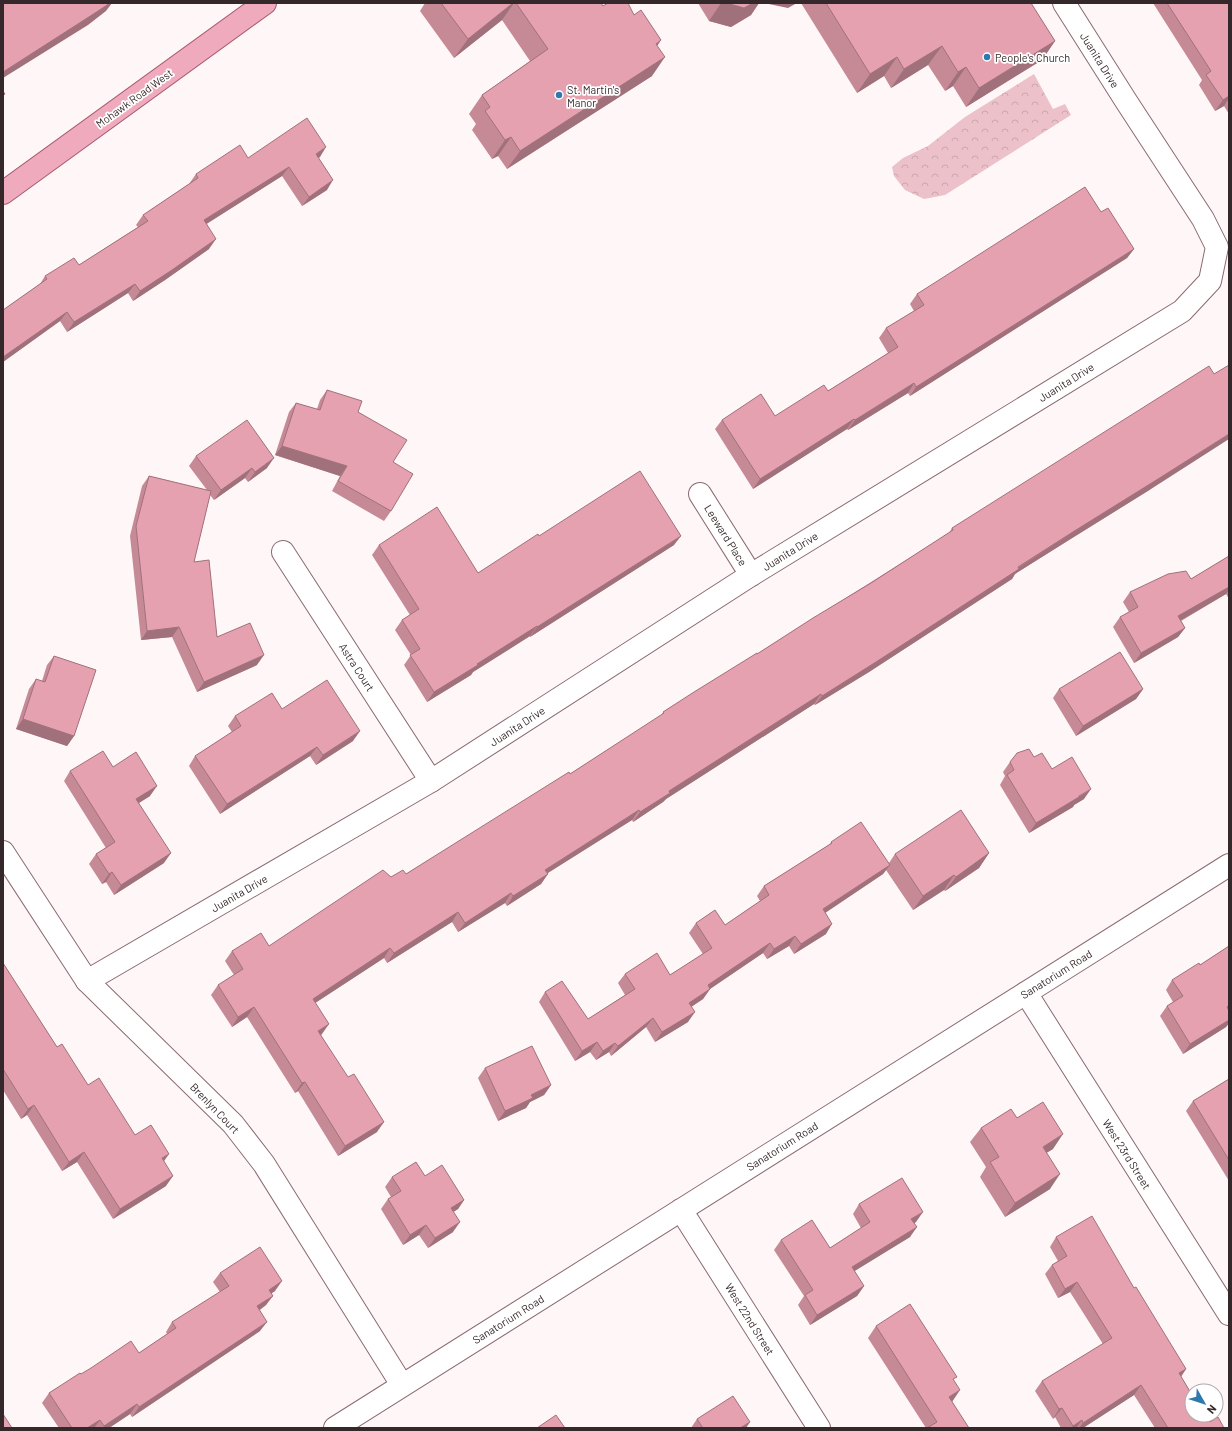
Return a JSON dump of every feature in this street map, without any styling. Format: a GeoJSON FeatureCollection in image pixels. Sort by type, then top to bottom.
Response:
{"type":"FeatureCollection","features":[{"type":"Feature","properties":{"kind":"main road","name":"Mohawk Road West"},"geometry":{"type":"LineString","coordinates":[[3,193],[265,3]]}},
{"type":"Feature","properties":{"kind":"street","name":"Juanita Drive"},"geometry":{"type":"LineString","coordinates":[[88,981],[431,781],[751,575],[1182,311],[1210,281],[1217,247],[1203,219],[1064,3]]}},
{"type":"Feature","properties":{"kind":"street","name":"Leeward Place"},"geometry":{"type":"LineString","coordinates":[[700,494],[751,575]]}},
{"type":"Feature","properties":{"kind":"street","name":"Astra Court"},"geometry":{"type":"LineString","coordinates":[[282,552],[431,781]]}},
{"type":"Feature","properties":{"kind":"street","name":"Brenlyn Court"},"geometry":{"type":"LineString","coordinates":[[3,852],[88,981],[233,1124],[264,1164],[402,1385]]}},
{"type":"Feature","properties":{"kind":"street","name":"Sanatorium Road"},"geometry":{"type":"LineString","coordinates":[[334,1428],[1229,865]]}},
{"type":"Feature","properties":{"kind":"street","name":"West 23rd Street"},"geometry":{"type":"LineString","coordinates":[[1026,993],[1229,1314]]}},
{"type":"Feature","properties":{"kind":"street","name":"West 22nd Street"},"geometry":{"type":"LineString","coordinates":[[680,1210],[819,1428]]}},
{"type":"Feature","properties":{"kind":"green space"},"geometry":{"type":"Polygon","coordinates":[[[1034,74],[1053,109],[1065,104],[1071,115],[945,195],[924,199],[905,190],[894,176],[892,167],[903,158],[928,146],[965,117],[1034,74]]]}},
{"type":"Feature","properties":{"kind":"building"},"geometry":{"type":"Polygon","coordinates":[[[3,3],[110,3],[3,72],[3,3]]]}},
{"type":"Feature","properties":{"kind":"building"},"geometry":{"type":"Polygon","coordinates":[[[441,3],[513,3],[468,39],[441,3]]]}},
{"type":"Feature","properties":{"kind":"building","name":"St. Martin's Manor"},"geometry":{"type":"Polygon","coordinates":[[[516,3],[601,3],[603,6],[608,3],[628,3],[634,15],[641,10],[661,40],[656,44],[665,57],[520,151],[511,137],[505,140],[485,111],[490,107],[482,95],[548,49],[516,3]]]}},
{"type":"Feature","properties":{"kind":"building"},"geometry":{"type":"Polygon","coordinates":[[[726,3],[753,3],[744,8],[726,3]]]}},
{"type":"Feature","properties":{"kind":"building","name":"People's Church"},"geometry":{"type":"Polygon","coordinates":[[[826,3],[1031,3],[1055,41],[979,88],[966,67],[958,72],[942,46],[904,69],[897,57],[870,74],[826,3]]]}},
{"type":"Feature","properties":{"kind":"building"},"geometry":{"type":"Polygon","coordinates":[[[1167,3],[1229,3],[1229,96],[1223,100],[1206,75],[1211,71],[1167,3]]]}},
{"type":"Feature","properties":{"kind":"building"},"geometry":{"type":"Polygon","coordinates":[[[307,118],[326,147],[316,154],[333,180],[309,197],[289,167],[204,220],[216,239],[172,270],[140,291],[135,284],[74,322],[67,312],[3,357],[3,310],[47,279],[45,276],[74,258],[79,265],[148,221],[143,215],[198,178],[196,174],[240,145],[248,158],[307,118]]]}},
{"type":"Feature","properties":{"kind":"building"},"geometry":{"type":"Polygon","coordinates":[[[1085,187],[1101,212],[1108,208],[1134,249],[916,387],[914,383],[760,479],[722,420],[761,394],[775,416],[824,385],[828,391],[898,347],[886,328],[924,305],[917,294],[1085,187]]]}},
{"type":"Feature","properties":{"kind":"building"},"geometry":{"type":"Polygon","coordinates":[[[1229,365],[1229,434],[1018,567],[1019,569],[876,662],[822,696],[821,694],[669,791],[670,793],[640,812],[639,810],[545,870],[548,874],[513,896],[511,893],[465,923],[458,912],[394,953],[390,948],[313,999],[329,1024],[318,1031],[348,1077],[354,1074],[384,1122],[345,1146],[305,1082],[302,1083],[254,1007],[238,1017],[218,985],[243,969],[232,951],[261,933],[269,946],[383,870],[391,877],[403,870],[406,874],[569,772],[570,774],[694,692],[871,583],[953,530],[952,528],[1209,366],[1214,374],[1229,365]]]}},
{"type":"Feature","properties":{"kind":"building"},"geometry":{"type":"Polygon","coordinates":[[[327,390],[362,401],[358,412],[407,440],[393,462],[413,474],[391,511],[338,481],[347,466],[282,446],[296,403],[320,410],[327,390]]]}},
{"type":"Feature","properties":{"kind":"building"},"geometry":{"type":"Polygon","coordinates":[[[247,420],[274,458],[255,472],[252,468],[221,490],[196,456],[247,420]]]}},
{"type":"Feature","properties":{"kind":"building"},"geometry":{"type":"Polygon","coordinates":[[[640,471],[681,536],[434,692],[410,655],[420,649],[402,620],[419,609],[379,545],[437,507],[478,573],[640,471]]]}},
{"type":"Feature","properties":{"kind":"building"},"geometry":{"type":"Polygon","coordinates":[[[149,476],[211,491],[194,562],[209,560],[217,637],[250,623],[264,655],[204,682],[179,627],[147,631],[136,526],[149,476]]]}},
{"type":"Feature","properties":{"kind":"building"},"geometry":{"type":"Polygon","coordinates":[[[1229,556],[1229,587],[1178,616],[1185,628],[1141,653],[1120,617],[1138,607],[1130,592],[1168,574],[1186,571],[1191,579],[1229,556]]]}},
{"type":"Feature","properties":{"kind":"building"},"geometry":{"type":"Polygon","coordinates":[[[1120,652],[1143,689],[1083,726],[1059,689],[1120,652]]]}},
{"type":"Feature","properties":{"kind":"building"},"geometry":{"type":"Polygon","coordinates":[[[54,656],[96,670],[74,736],[23,719],[36,679],[45,682],[54,656]]]}},
{"type":"Feature","properties":{"kind":"building"},"geometry":{"type":"Polygon","coordinates":[[[327,680],[360,731],[323,755],[317,747],[227,804],[195,756],[241,726],[235,716],[272,693],[282,709],[327,680]]]}},
{"type":"Feature","properties":{"kind":"building"},"geometry":{"type":"Polygon","coordinates":[[[1029,749],[1034,757],[1042,753],[1052,769],[1072,757],[1091,789],[1036,823],[1007,775],[1014,770],[1010,762],[1017,753],[1029,749]]]}},
{"type":"Feature","properties":{"kind":"building"},"geometry":{"type":"Polygon","coordinates":[[[103,751],[113,767],[136,752],[157,786],[136,799],[171,853],[121,885],[112,872],[109,874],[96,854],[115,842],[70,771],[103,751]]]}},
{"type":"Feature","properties":{"kind":"building"},"geometry":{"type":"Polygon","coordinates":[[[961,810],[989,853],[956,877],[954,875],[923,896],[895,854],[961,810]]]}},
{"type":"Feature","properties":{"kind":"building"},"geometry":{"type":"Polygon","coordinates":[[[861,822],[890,865],[823,909],[832,924],[801,944],[795,936],[774,949],[770,943],[708,985],[710,989],[689,1003],[695,1012],[662,1032],[653,1018],[618,1046],[615,1043],[603,1051],[597,1042],[582,1051],[545,992],[562,981],[588,1019],[635,989],[625,974],[657,953],[670,975],[712,948],[696,923],[715,910],[725,925],[769,895],[764,886],[832,843],[831,842],[861,822]]]}},
{"type":"Feature","properties":{"kind":"building"},"geometry":{"type":"Polygon","coordinates":[[[1229,946],[1229,1005],[1227,1007],[1229,1011],[1229,1020],[1190,1044],[1167,1006],[1183,996],[1172,980],[1199,963],[1200,965],[1229,946]]]}},
{"type":"Feature","properties":{"kind":"building"},"geometry":{"type":"Polygon","coordinates":[[[3,963],[57,1047],[62,1044],[88,1085],[99,1078],[135,1135],[151,1125],[169,1154],[162,1158],[173,1176],[120,1209],[84,1152],[69,1162],[34,1105],[28,1109],[3,1069],[3,963]]]}},
{"type":"Feature","properties":{"kind":"building"},"geometry":{"type":"Polygon","coordinates":[[[532,1046],[551,1085],[531,1095],[533,1098],[505,1111],[485,1068],[532,1046]]]}},
{"type":"Feature","properties":{"kind":"building"},"geometry":{"type":"Polygon","coordinates":[[[1229,1079],[1229,1160],[1193,1101],[1229,1079]]]}},
{"type":"Feature","properties":{"kind":"building"},"geometry":{"type":"Polygon","coordinates":[[[1043,1102],[1063,1134],[1043,1147],[1060,1174],[1015,1203],[990,1162],[999,1157],[981,1128],[1011,1109],[1017,1118],[1043,1102]]]}},
{"type":"Feature","properties":{"kind":"building"},"geometry":{"type":"Polygon","coordinates":[[[416,1162],[425,1176],[442,1165],[464,1200],[451,1208],[460,1222],[435,1238],[426,1225],[410,1235],[388,1199],[401,1191],[392,1177],[416,1162]]]}},
{"type":"Feature","properties":{"kind":"building"},"geometry":{"type":"Polygon","coordinates":[[[902,1178],[923,1212],[911,1219],[917,1227],[852,1267],[864,1286],[817,1315],[805,1295],[813,1290],[781,1240],[812,1220],[830,1248],[870,1222],[859,1204],[902,1178]]]}},
{"type":"Feature","properties":{"kind":"building"},"geometry":{"type":"Polygon","coordinates":[[[1092,1216],[1134,1288],[1136,1287],[1186,1369],[1179,1373],[1185,1383],[1184,1423],[1221,1423],[1224,1428],[1168,1428],[1141,1385],[1083,1423],[1082,1420],[1073,1426],[1062,1408],[1059,1409],[1042,1381],[1112,1338],[1077,1282],[1065,1289],[1052,1265],[1067,1256],[1056,1237],[1092,1216]]]}},
{"type":"Feature","properties":{"kind":"building"},"geometry":{"type":"Polygon","coordinates":[[[260,1247],[282,1281],[269,1290],[273,1296],[257,1306],[267,1322],[139,1407],[137,1404],[104,1426],[100,1420],[87,1428],[72,1428],[49,1393],[80,1373],[81,1374],[91,1368],[131,1341],[139,1353],[176,1328],[172,1322],[229,1286],[220,1273],[260,1247]]]}},
{"type":"Feature","properties":{"kind":"building"},"geometry":{"type":"Polygon","coordinates":[[[910,1304],[957,1377],[953,1379],[960,1390],[949,1397],[969,1428],[927,1428],[937,1422],[876,1326],[910,1304]]]}},
{"type":"Feature","properties":{"kind":"building"},"geometry":{"type":"Polygon","coordinates":[[[733,1396],[750,1422],[740,1428],[703,1428],[697,1419],[733,1396]]]}},
{"type":"Feature","properties":{"kind":"building"},"geometry":{"type":"Polygon","coordinates":[[[3,1414],[12,1428],[3,1428],[3,1414]]]}},
{"type":"Feature","properties":{"kind":"building"},"geometry":{"type":"Polygon","coordinates":[[[556,1415],[565,1428],[537,1428],[556,1415]]]}},
{"type":"Feature","properties":{"kind":"place","name":"People's Church"},"geometry":{"type":"Point","coordinates":[987,57]}},
{"type":"Feature","properties":{"kind":"place","name":"St. Martin's Manor"},"geometry":{"type":"Point","coordinates":[559,95]}}]}
